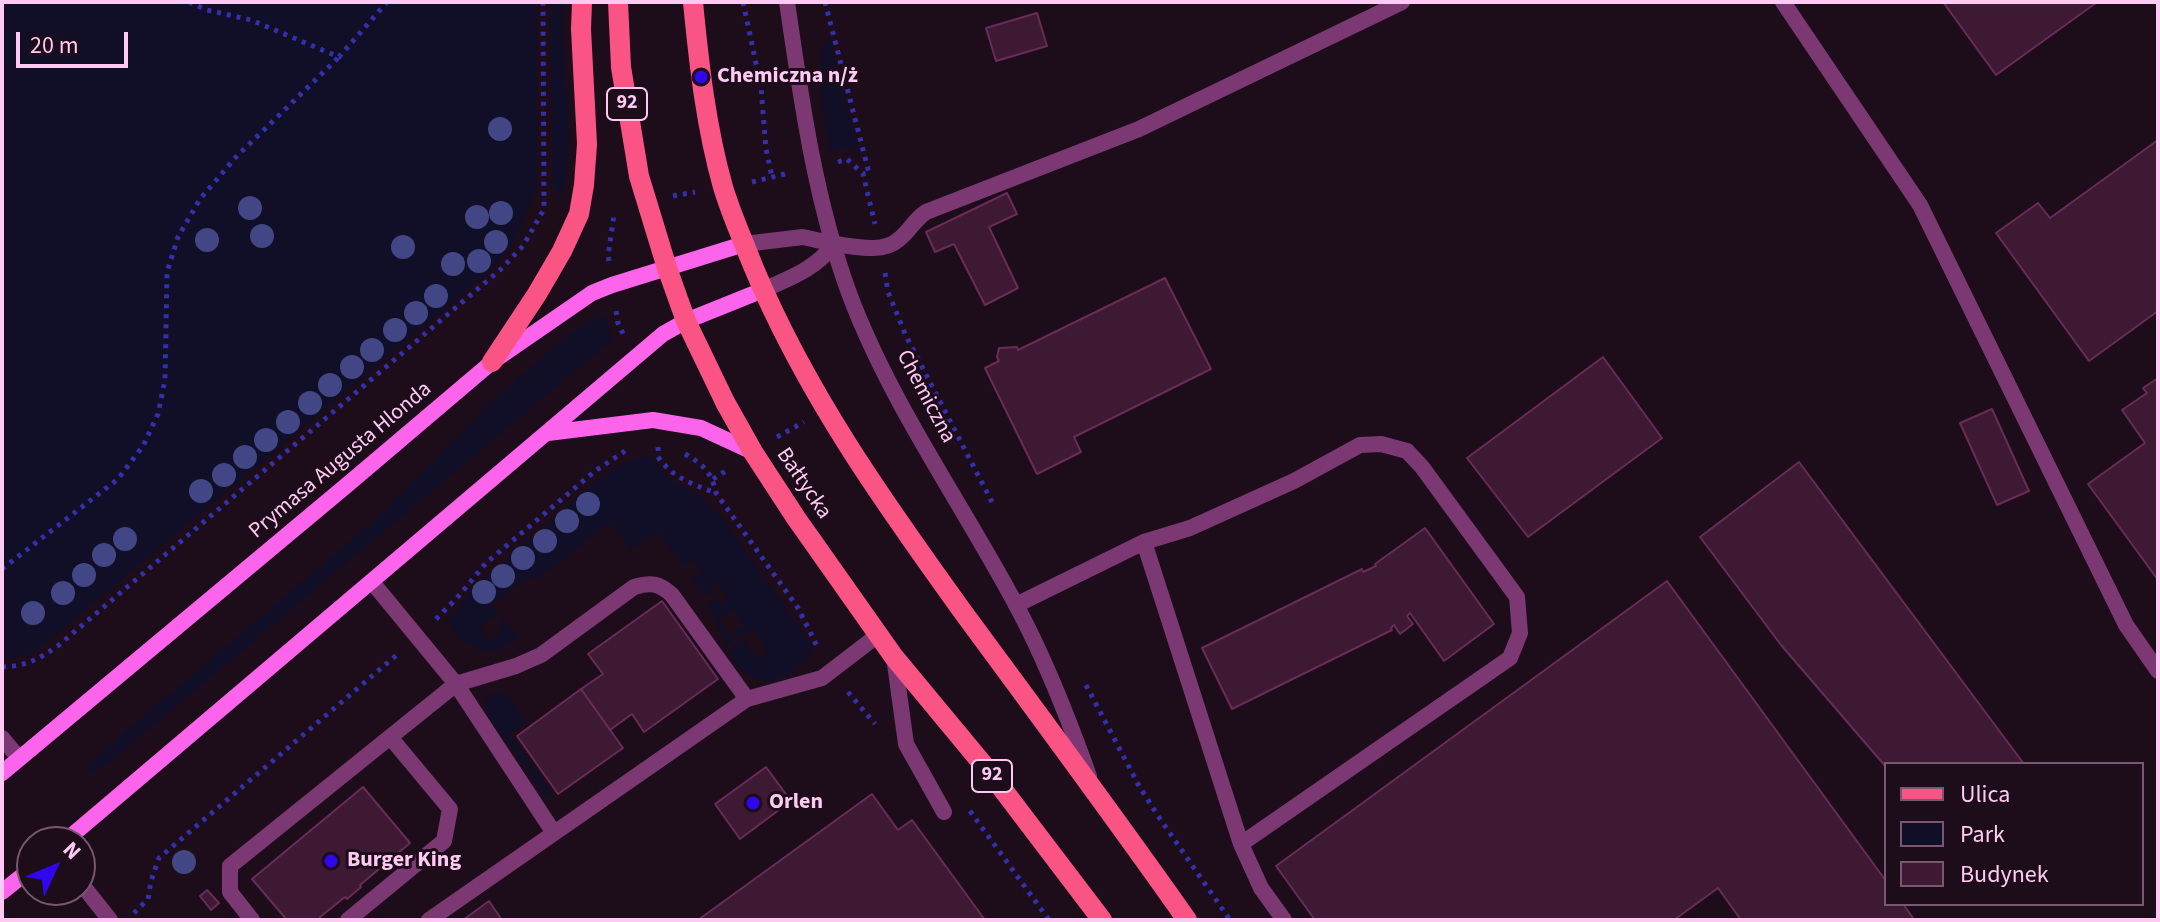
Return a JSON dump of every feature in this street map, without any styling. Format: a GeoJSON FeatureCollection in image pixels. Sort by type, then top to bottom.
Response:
{"type":"FeatureCollection","features":[{"type":"Feature","properties":{"kind":"main road"},"geometry":{"type":"LineString","coordinates":[[492,362],[537,294],[579,214],[587,144],[582,2]]}},
{"type":"Feature","properties":{"kind":"main road","name":"Bałtycka"},"geometry":{"type":"LineString","coordinates":[[618,2],[621,67],[639,176],[667,268],[702,357],[753,452],[878,635],[991,774],[1102,920]]}},
{"type":"Feature","properties":{"kind":"main road"},"geometry":{"type":"LineString","coordinates":[[693,2],[701,77],[724,187],[763,290],[795,356],[840,434],[912,541],[1187,920]]}},
{"type":"Feature","properties":{"kind":"main road","name":"Prymasa Augusta Hlonda"},"geometry":{"type":"LineString","coordinates":[[2,773],[492,362],[592,293],[744,244]]}},
{"type":"Feature","properties":{"kind":"main road"},"geometry":{"type":"LineString","coordinates":[[83,826],[663,334],[686,321],[763,290]]}},
{"type":"Feature","properties":{"kind":"main road"},"geometry":{"type":"LineString","coordinates":[[548,433],[653,420],[701,428],[753,452]]}},
{"type":"Feature","properties":{"kind":"street","name":"Chemiczna"},"geometry":{"type":"LineString","coordinates":[[787,2],[814,167],[849,292],[887,377],[1016,605],[1063,703],[1094,789]]}},
{"type":"Feature","properties":{"kind":"street"},"geometry":{"type":"LineString","coordinates":[[744,244],[803,237],[871,248],[896,242],[926,212],[1139,129],[1402,2]]}},
{"type":"Feature","properties":{"kind":"street"},"geometry":{"type":"LineString","coordinates":[[1783,2],[1920,205],[2126,625],[2158,671]]}},
{"type":"Feature","properties":{"kind":"street"},"geometry":{"type":"LineString","coordinates":[[763,290],[805,271],[825,256],[834,244]]}},
{"type":"Feature","properties":{"kind":"street"},"geometry":{"type":"LineString","coordinates":[[1016,605],[1144,542],[1190,528],[1294,481],[1360,445],[1381,444],[1407,451],[1517,597],[1520,633],[1510,658],[1241,844]]}},
{"type":"Feature","properties":{"kind":"street"},"geometry":{"type":"LineString","coordinates":[[1144,542],[1241,844],[1261,888],[1284,920]]}},
{"type":"Feature","properties":{"kind":"street"},"geometry":{"type":"LineString","coordinates":[[372,582],[456,684],[554,833]]}},
{"type":"Feature","properties":{"kind":"street"},"geometry":{"type":"LineString","coordinates":[[252,920],[230,892],[230,866],[456,684],[541,655],[634,587],[660,584],[672,595],[747,699]]}},
{"type":"Feature","properties":{"kind":"street"},"geometry":{"type":"LineString","coordinates":[[429,920],[747,699],[822,678],[878,635]]}},
{"type":"Feature","properties":{"kind":"street"},"geometry":{"type":"LineString","coordinates":[[894,657],[906,744],[944,812]]}},
{"type":"Feature","properties":{"kind":"street"},"geometry":{"type":"LineString","coordinates":[[348,920],[444,841],[450,809],[390,737]]}},
{"type":"Feature","properties":{"kind":"street"},"geometry":{"type":"LineString","coordinates":[[2,738],[19,758]]}},
{"type":"Feature","properties":{"kind":"street"},"geometry":{"type":"LineString","coordinates":[[96,902],[110,920]]}},
{"type":"Feature","properties":{"kind":"path"},"geometry":{"type":"LineString","coordinates":[[189,2],[207,10],[251,20],[339,57]]}},
{"type":"Feature","properties":{"kind":"path"},"geometry":{"type":"LineString","coordinates":[[2,569],[118,479],[143,446],[158,414],[165,380],[167,272],[178,237],[200,199],[236,157],[339,57],[387,2]]}},
{"type":"Feature","properties":{"kind":"path"},"geometry":{"type":"LineString","coordinates":[[2,667],[37,661],[71,635],[500,270],[523,246],[544,209],[543,2]]}},
{"type":"Feature","properties":{"kind":"path"},"geometry":{"type":"LineString","coordinates":[[743,2],[761,87],[766,149],[772,177],[847,159],[863,174],[888,292],[906,336],[997,511]]}},
{"type":"Feature","properties":{"kind":"path"},"geometry":{"type":"LineString","coordinates":[[825,2],[869,173],[863,174]]}},
{"type":"Feature","properties":{"kind":"path"},"geometry":{"type":"LineString","coordinates":[[643,447],[658,445],[671,448],[698,462],[713,479]]}},
{"type":"Feature","properties":{"kind":"path"},"geometry":{"type":"LineString","coordinates":[[658,445],[658,457],[666,469],[689,483],[716,493]]}},
{"type":"Feature","properties":{"kind":"path"},"geometry":{"type":"LineString","coordinates":[[148,899],[159,858],[418,638],[486,563],[595,471],[628,450]]}},
{"type":"Feature","properties":{"kind":"path"},"geometry":{"type":"LineString","coordinates":[[1081,675],[1145,794],[1230,920]]}},
{"type":"Feature","properties":{"kind":"green space"},"geometry":{"type":"Polygon","coordinates":[[[2,2],[535,2],[536,14],[537,185],[515,242],[490,271],[42,646],[23,656],[7,659],[2,659],[2,2]]]}},
{"type":"Feature","properties":{"kind":"green space"},"geometry":{"type":"Polygon","coordinates":[[[550,2],[563,2],[568,148],[562,196],[553,185],[550,2]]]}},
{"type":"Feature","properties":{"kind":"green space"},"geometry":{"type":"Polygon","coordinates":[[[829,37],[860,157],[849,148],[831,151],[820,76],[823,48],[829,37]]]}},
{"type":"Feature","properties":{"kind":"green space"},"geometry":{"type":"Polygon","coordinates":[[[605,314],[612,340],[110,762],[95,772],[88,772],[87,769],[101,752],[375,520],[491,402],[575,329],[605,314]]]}},
{"type":"Feature","properties":{"kind":"green space"},"geometry":{"type":"Polygon","coordinates":[[[649,455],[667,477],[693,491],[720,515],[814,649],[793,671],[771,680],[759,680],[748,675],[728,651],[744,640],[756,659],[768,651],[753,628],[737,639],[734,633],[744,625],[733,609],[719,619],[734,641],[726,646],[709,603],[717,598],[721,605],[729,600],[716,581],[709,585],[712,592],[705,597],[693,580],[702,573],[692,560],[682,566],[658,531],[631,550],[610,523],[535,580],[530,576],[492,604],[498,613],[480,627],[490,642],[505,630],[498,620],[502,617],[517,637],[508,645],[498,649],[479,649],[454,631],[447,622],[476,585],[605,474],[631,460],[649,455]]]}},
{"type":"Feature","properties":{"kind":"green space"},"geometry":{"type":"Polygon","coordinates":[[[498,692],[507,695],[527,722],[510,734],[552,794],[547,798],[485,712],[485,702],[490,694],[498,692]]]}},
{"type":"Feature","properties":{"kind":"building"},"geometry":{"type":"Polygon","coordinates":[[[1943,2],[2095,2],[2096,3],[1996,75],[1943,2]]]}},
{"type":"Feature","properties":{"kind":"building"},"geometry":{"type":"Polygon","coordinates":[[[1037,13],[1047,46],[996,61],[986,28],[1037,13]]]}},
{"type":"Feature","properties":{"kind":"building"},"geometry":{"type":"Polygon","coordinates":[[[2158,140],[2158,311],[2089,361],[1996,233],[2038,203],[2050,218],[2158,140]]]}},
{"type":"Feature","properties":{"kind":"building"},"geometry":{"type":"Polygon","coordinates":[[[1007,193],[1017,214],[989,227],[1018,288],[985,305],[954,244],[935,252],[926,232],[1007,193]]]}},
{"type":"Feature","properties":{"kind":"building"},"geometry":{"type":"Polygon","coordinates":[[[1165,278],[1211,369],[1074,437],[1081,452],[1037,474],[985,368],[999,361],[999,348],[1017,347],[1018,350],[1165,278]]]}},
{"type":"Feature","properties":{"kind":"building"},"geometry":{"type":"Polygon","coordinates":[[[1603,357],[1662,438],[1528,537],[1467,458],[1603,357]]]}},
{"type":"Feature","properties":{"kind":"building"},"geometry":{"type":"Polygon","coordinates":[[[2158,378],[2158,580],[2088,484],[2145,443],[2122,410],[2147,393],[2143,388],[2158,378]]]}},
{"type":"Feature","properties":{"kind":"building"},"geometry":{"type":"Polygon","coordinates":[[[1992,409],[2029,491],[1997,505],[1960,423],[1992,409]]]}},
{"type":"Feature","properties":{"kind":"building"},"geometry":{"type":"Polygon","coordinates":[[[1799,462],[2023,762],[1884,762],[1884,765],[1781,645],[1700,537],[1799,462]]]}},
{"type":"Feature","properties":{"kind":"building"},"geometry":{"type":"Polygon","coordinates":[[[1425,528],[1494,624],[1444,661],[1410,613],[1407,616],[1413,624],[1400,634],[1394,625],[1392,630],[1232,709],[1202,648],[1362,569],[1363,572],[1376,566],[1425,528]]]}},
{"type":"Feature","properties":{"kind":"building"},"geometry":{"type":"Polygon","coordinates":[[[1667,581],[1884,878],[1884,906],[1904,906],[1913,918],[1741,920],[1718,888],[1674,920],[1315,920],[1276,866],[1667,581]]]}},
{"type":"Feature","properties":{"kind":"building"},"geometry":{"type":"Polygon","coordinates":[[[662,601],[718,679],[644,732],[632,714],[610,730],[581,689],[603,674],[588,654],[662,601]]]}},
{"type":"Feature","properties":{"kind":"building"},"geometry":{"type":"Polygon","coordinates":[[[581,689],[623,748],[558,794],[517,736],[581,689]]]}},
{"type":"Feature","properties":{"kind":"building","name":"Orlen"},"geometry":{"type":"Polygon","coordinates":[[[766,767],[791,801],[740,839],[715,804],[766,767]]]}},
{"type":"Feature","properties":{"kind":"building","name":"Burger King"},"geometry":{"type":"Polygon","coordinates":[[[363,787],[410,843],[347,899],[345,897],[320,917],[321,920],[287,920],[252,879],[363,787]]]}},
{"type":"Feature","properties":{"kind":"building"},"geometry":{"type":"Polygon","coordinates":[[[872,794],[898,830],[912,820],[985,920],[698,920],[872,794]]]}},
{"type":"Feature","properties":{"kind":"building"},"geometry":{"type":"Polygon","coordinates":[[[207,890],[219,903],[211,910],[200,896],[207,890]]]}},
{"type":"Feature","properties":{"kind":"building"},"geometry":{"type":"Polygon","coordinates":[[[489,901],[502,920],[463,920],[489,901]]]}},
{"type":"Feature","properties":{"kind":"place","name":"Chemiczna n/ż"},"geometry":{"type":"Point","coordinates":[701,77]}},
{"type":"Feature","properties":{"kind":"place","name":"Orlen"},"geometry":{"type":"Point","coordinates":[753,803]}},
{"type":"Feature","properties":{"kind":"place","name":"Burger King"},"geometry":{"type":"Point","coordinates":[331,861]}}]}
